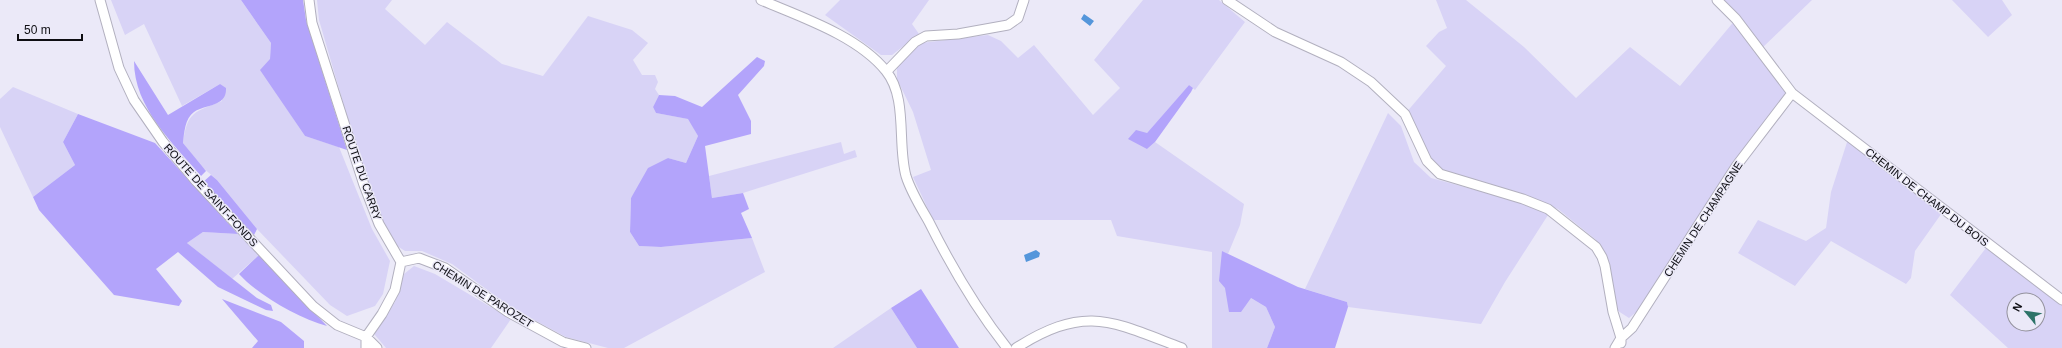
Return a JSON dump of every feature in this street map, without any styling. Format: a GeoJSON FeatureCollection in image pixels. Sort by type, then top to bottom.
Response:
{"type":"FeatureCollection","features":[{"type":"Feature","properties":{"kind":"street","name":"ROUTE DE SAINT-FONDS"},"geometry":{"type":"LineString","coordinates":[[100,0],[119,68],[134,100],[163,142],[201,186],[313,306],[337,325],[366,337],[377,348]]}},
{"type":"Feature","properties":{"kind":"street","name":"ROUTE DU CARRY"},"geometry":{"type":"LineString","coordinates":[[309,0],[312,23],[364,185],[379,224],[401,262]]}},
{"type":"Feature","properties":{"kind":"street"},"geometry":{"type":"LineString","coordinates":[[761,0],[852,42],[870,55],[887,72],[899,103],[902,157],[907,177],[950,263],[990,328],[1007,348]]}},
{"type":"Feature","properties":{"kind":"street"},"geometry":{"type":"LineString","coordinates":[[887,72],[915,42],[926,36],[958,34],[1008,25],[1018,18],[1024,0]]}},
{"type":"Feature","properties":{"kind":"street"},"geometry":{"type":"LineString","coordinates":[[1227,0],[1275,32],[1340,62],[1372,82],[1405,114],[1427,161],[1440,174],[1524,199],[1548,209],[1596,247],[1606,266],[1613,312],[1621,338],[1621,348]]}},
{"type":"Feature","properties":{"kind":"street","name":"CHEMIN DE CHAMP DU BOIS"},"geometry":{"type":"LineString","coordinates":[[1717,0],[1736,19],[1792,93],[2062,300]]}},
{"type":"Feature","properties":{"kind":"street","name":"CHEMIN DE CHAMPAGNE"},"geometry":{"type":"LineString","coordinates":[[1621,338],[1632,328],[1737,165],[1792,93]]}},
{"type":"Feature","properties":{"kind":"street","name":"CHEMIN DE PAROZET"},"geometry":{"type":"LineString","coordinates":[[401,262],[419,258],[445,268],[508,312],[563,342],[586,348]]}},
{"type":"Feature","properties":{"kind":"street"},"geometry":{"type":"LineString","coordinates":[[366,348],[366,337],[382,314],[395,290],[401,262]]}},
{"type":"Feature","properties":{"kind":"street"},"geometry":{"type":"LineString","coordinates":[[1016,348],[1032,338],[1061,325],[1086,320],[1098,320],[1120,325],[1182,348]]}},
{"type":"Feature","properties":{"kind":"street"},"geometry":{"type":"LineString","coordinates":[[1615,348],[1621,338]]}},
{"type":"Feature","properties":{"kind":"shaded area"},"geometry":{"type":"Polygon","coordinates":[[[111,0],[241,0],[271,43],[270,60],[261,70],[305,136],[339,147],[372,229],[390,261],[383,294],[375,306],[347,316],[330,305],[257,229],[217,180],[201,166],[183,143],[185,132],[187,124],[194,114],[222,101],[220,84],[182,106],[144,24],[125,35],[111,0]]]}},
{"type":"Feature","properties":{"kind":"shaded area"},"geometry":{"type":"Polygon","coordinates":[[[241,0],[303,0],[306,20],[347,150],[305,136],[260,70],[270,59],[271,43],[241,0]]]}},
{"type":"Feature","properties":{"kind":"shaded area"},"geometry":{"type":"Polygon","coordinates":[[[317,0],[392,0],[385,9],[425,45],[447,22],[502,64],[543,76],[588,16],[632,30],[648,43],[633,60],[642,75],[655,75],[658,82],[655,89],[659,95],[653,107],[656,113],[689,119],[698,136],[686,163],[668,158],[631,198],[630,232],[639,246],[661,247],[752,238],[765,272],[624,348],[608,348],[566,337],[512,308],[452,264],[422,251],[405,251],[394,244],[379,215],[344,106],[319,20],[317,0]]]}},
{"type":"Feature","properties":{"kind":"shaded area"},"geometry":{"type":"Polygon","coordinates":[[[840,0],[929,0],[912,24],[919,34],[892,55],[881,55],[825,15],[840,0]]]}},
{"type":"Feature","properties":{"kind":"shaded area"},"geometry":{"type":"Polygon","coordinates":[[[1143,0],[1219,0],[1245,22],[1195,90],[1189,85],[1147,133],[1147,149],[1155,142],[1244,204],[1240,225],[1228,254],[1222,251],[1251,298],[1266,307],[1275,327],[1267,348],[1212,348],[1212,252],[1117,236],[1111,220],[933,220],[913,177],[931,170],[913,112],[897,79],[897,67],[921,43],[988,35],[1001,41],[1018,58],[1034,45],[1093,115],[1120,88],[1094,60],[1143,0]]]}},
{"type":"Feature","properties":{"kind":"shaded area"},"geometry":{"type":"Polygon","coordinates":[[[1436,0],[1466,0],[1524,47],[1576,98],[1630,47],[1680,86],[1736,19],[1717,0],[1812,0],[1760,50],[1792,93],[1779,108],[1650,301],[1629,318],[1615,309],[1609,261],[1595,239],[1558,209],[1525,197],[1440,174],[1427,161],[1405,114],[1446,66],[1426,46],[1439,32],[1447,28],[1436,0]]]}},
{"type":"Feature","properties":{"kind":"shaded area"},"geometry":{"type":"Polygon","coordinates":[[[1952,0],[2002,0],[2012,15],[1988,37],[1952,0]]]}},
{"type":"Feature","properties":{"kind":"shaded area"},"geometry":{"type":"Polygon","coordinates":[[[757,57],[765,61],[764,66],[738,95],[751,121],[751,134],[705,146],[712,198],[743,193],[749,209],[741,213],[752,238],[661,247],[639,246],[630,232],[631,198],[648,168],[668,158],[686,163],[698,136],[688,119],[656,113],[653,107],[659,95],[675,96],[702,107],[757,57]]]}},
{"type":"Feature","properties":{"kind":"shaded area"},"geometry":{"type":"Polygon","coordinates":[[[134,61],[168,115],[220,84],[226,88],[223,99],[215,104],[194,112],[189,118],[186,126],[183,143],[206,171],[201,176],[167,138],[148,109],[136,78],[134,61]]]}},
{"type":"Feature","properties":{"kind":"shaded area"},"geometry":{"type":"Polygon","coordinates":[[[1189,85],[1193,88],[1191,92],[1155,142],[1147,149],[1128,139],[1136,130],[1147,133],[1189,85]]]}},
{"type":"Feature","properties":{"kind":"shaded area"},"geometry":{"type":"Polygon","coordinates":[[[13,87],[78,114],[63,142],[75,165],[33,197],[0,127],[0,99],[13,87]]]}},
{"type":"Feature","properties":{"kind":"shaded area"},"geometry":{"type":"Polygon","coordinates":[[[1388,113],[1401,126],[1414,162],[1431,178],[1532,205],[1548,215],[1505,282],[1481,324],[1348,307],[1347,302],[1305,289],[1388,113]]]}},
{"type":"Feature","properties":{"kind":"shaded area"},"geometry":{"type":"Polygon","coordinates":[[[78,114],[155,143],[238,234],[203,232],[187,243],[257,298],[271,305],[273,311],[266,310],[218,287],[178,252],[156,269],[182,301],[179,306],[114,295],[39,210],[33,197],[75,165],[63,142],[78,114]]]}},
{"type":"Feature","properties":{"kind":"shaded area"},"geometry":{"type":"Polygon","coordinates":[[[1849,136],[1944,210],[1915,251],[1911,278],[1906,284],[1831,241],[1795,286],[1738,253],[1758,220],[1806,241],[1826,228],[1831,192],[1849,136]]]}},
{"type":"Feature","properties":{"kind":"shaded area"},"geometry":{"type":"Polygon","coordinates":[[[841,142],[844,154],[855,150],[857,157],[743,193],[712,198],[709,176],[841,142]]]}},
{"type":"Feature","properties":{"kind":"shaded area"},"geometry":{"type":"Polygon","coordinates":[[[211,175],[217,180],[257,229],[254,235],[203,182],[211,175]]]}},
{"type":"Feature","properties":{"kind":"shaded area"},"geometry":{"type":"Polygon","coordinates":[[[203,232],[238,234],[259,255],[232,279],[187,243],[203,232]]]}},
{"type":"Feature","properties":{"kind":"shaded area"},"geometry":{"type":"Polygon","coordinates":[[[1989,244],[2062,300],[2062,348],[2008,348],[1950,295],[1989,244]]]}},
{"type":"Feature","properties":{"kind":"shaded area"},"geometry":{"type":"Polygon","coordinates":[[[1222,251],[1298,287],[1347,302],[1348,307],[1335,348],[1267,348],[1275,327],[1266,307],[1251,298],[1241,312],[1229,312],[1225,288],[1219,281],[1222,251]]]}},
{"type":"Feature","properties":{"kind":"shaded area"},"geometry":{"type":"Polygon","coordinates":[[[259,255],[327,326],[291,312],[279,305],[257,290],[239,274],[259,255]]]}},
{"type":"Feature","properties":{"kind":"shaded area"},"geometry":{"type":"Polygon","coordinates":[[[414,266],[435,274],[511,319],[491,348],[386,348],[375,335],[375,328],[395,302],[404,274],[414,266]]]}},
{"type":"Feature","properties":{"kind":"shaded area"},"geometry":{"type":"Polygon","coordinates":[[[921,289],[959,348],[917,348],[891,308],[921,289]]]}},
{"type":"Feature","properties":{"kind":"shaded area"},"geometry":{"type":"Polygon","coordinates":[[[222,299],[281,322],[304,341],[304,348],[252,348],[258,341],[222,299]]]}},
{"type":"Feature","properties":{"kind":"shaded area"},"geometry":{"type":"Polygon","coordinates":[[[891,308],[917,348],[833,348],[891,308]]]}},
{"type":"Feature","properties":{"kind":"water"},"geometry":{"type":"Polygon","coordinates":[[[1084,14],[1094,21],[1090,26],[1081,19],[1084,14]]]}},
{"type":"Feature","properties":{"kind":"water"},"geometry":{"type":"Polygon","coordinates":[[[1036,250],[1040,253],[1039,257],[1026,262],[1024,255],[1036,250]]]}}]}
